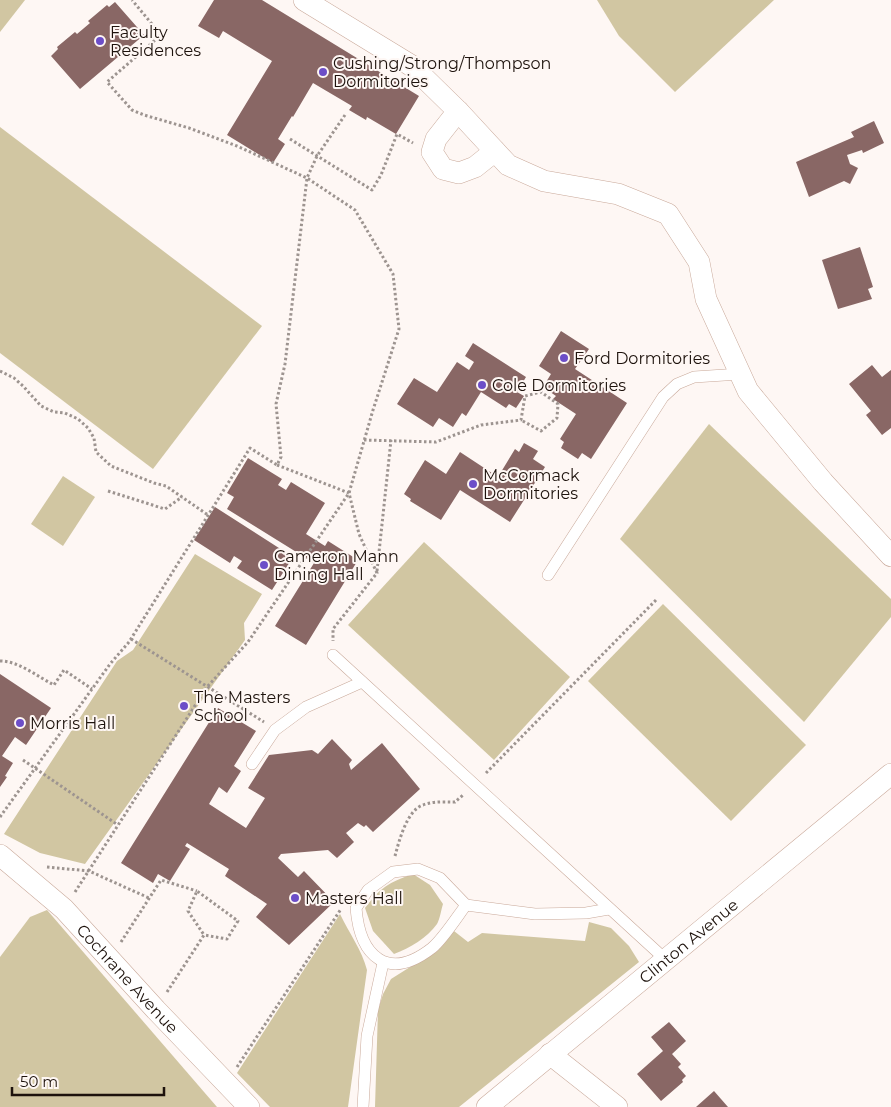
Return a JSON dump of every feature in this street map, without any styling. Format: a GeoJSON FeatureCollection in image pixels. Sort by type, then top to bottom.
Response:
{"type":"FeatureCollection","features":[{"type":"Feature","properties":{"kind":"street"},"geometry":{"type":"LineString","coordinates":[[304,0],[412,66],[458,111],[508,165],[544,181],[618,194],[668,214],[700,262],[706,299],[748,391],[823,482],[891,556]]}},
{"type":"Feature","properties":{"kind":"street"},"geometry":{"type":"LineString","coordinates":[[458,111],[436,138],[432,152],[443,169],[459,173],[475,166],[495,151]]}},
{"type":"Feature","properties":{"kind":"street","name":"Clinton Avenue"},"geometry":{"type":"LineString","coordinates":[[487,1107],[891,774]]}},
{"type":"Feature","properties":{"kind":"street","name":"Cochrane Avenue"},"geometry":{"type":"LineString","coordinates":[[6,860],[64,909],[156,1010],[249,1107]]}},
{"type":"Feature","properties":{"kind":"street"},"geometry":{"type":"LineString","coordinates":[[550,1054],[617,1107]]}},
{"type":"Feature","properties":{"kind":"lane"},"geometry":{"type":"LineString","coordinates":[[548,575],[663,397],[676,384],[694,377],[740,374]]}},
{"type":"Feature","properties":{"kind":"lane"},"geometry":{"type":"LineString","coordinates":[[333,655],[665,959]]}},
{"type":"Feature","properties":{"kind":"lane"},"geometry":{"type":"LineString","coordinates":[[252,764],[275,730],[306,707],[362,682]]}},
{"type":"Feature","properties":{"kind":"lane"},"geometry":{"type":"LineString","coordinates":[[466,905],[433,947],[405,963],[383,963],[369,950],[360,934],[356,908],[368,890],[393,872],[418,869],[440,878],[466,905],[535,914],[586,913],[610,909]]}},
{"type":"Feature","properties":{"kind":"lane"},"geometry":{"type":"LineString","coordinates":[[363,1107],[367,1036],[383,963]]}},
{"type":"Feature","properties":{"kind":"path"},"geometry":{"type":"LineString","coordinates":[[64,909],[207,687],[248,642],[350,493],[364,440],[399,330],[393,274],[355,210],[307,178],[237,146],[189,128],[144,116],[132,110],[107,82],[161,35],[132,0]]}},
{"type":"Feature","properties":{"kind":"path"},"geometry":{"type":"LineString","coordinates":[[277,464],[281,457],[276,404],[285,364],[307,178],[317,156],[345,115]]}},
{"type":"Feature","properties":{"kind":"path"},"geometry":{"type":"LineString","coordinates":[[290,139],[372,190],[381,175],[397,134],[432,152]]}},
{"type":"Feature","properties":{"kind":"path"},"geometry":{"type":"LineString","coordinates":[[0,371],[14,378],[41,406],[78,419],[88,428],[94,438],[96,452],[111,466],[166,486],[208,515]]}},
{"type":"Feature","properties":{"kind":"path"},"geometry":{"type":"LineString","coordinates":[[364,440],[436,442],[481,425],[521,420],[541,431],[557,418],[558,404],[541,392],[525,396],[521,420]]}},
{"type":"Feature","properties":{"kind":"path"},"geometry":{"type":"LineString","coordinates":[[333,655],[333,628],[377,573],[392,440]]}},
{"type":"Feature","properties":{"kind":"path"},"geometry":{"type":"LineString","coordinates":[[0,817],[92,689],[131,639],[250,448],[277,464],[350,493]]}},
{"type":"Feature","properties":{"kind":"path"},"geometry":{"type":"LineString","coordinates":[[108,491],[165,509],[182,497]]}},
{"type":"Feature","properties":{"kind":"path"},"geometry":{"type":"LineString","coordinates":[[350,493],[359,534],[377,573]]}},
{"type":"Feature","properties":{"kind":"path"},"geometry":{"type":"LineString","coordinates":[[393,872],[402,830],[412,813],[421,805],[437,802],[455,802],[657,599]]}},
{"type":"Feature","properties":{"kind":"path"},"geometry":{"type":"LineString","coordinates":[[131,639],[275,730]]}},
{"type":"Feature","properties":{"kind":"path"},"geometry":{"type":"LineString","coordinates":[[0,661],[26,669],[54,685],[64,670],[92,689]]}},
{"type":"Feature","properties":{"kind":"path"},"geometry":{"type":"LineString","coordinates":[[23,760],[118,825]]}},
{"type":"Feature","properties":{"kind":"path"},"geometry":{"type":"LineString","coordinates":[[6,860],[88,871],[150,898]]}},
{"type":"Feature","properties":{"kind":"path"},"geometry":{"type":"LineString","coordinates":[[110,959],[161,880],[197,891],[238,921],[226,939],[204,934],[188,911],[197,891]]}},
{"type":"Feature","properties":{"kind":"path"},"geometry":{"type":"LineString","coordinates":[[226,1084],[345,903],[356,908]]}},
{"type":"Feature","properties":{"kind":"path"},"geometry":{"type":"LineString","coordinates":[[156,1010],[204,934]]}},
{"type":"Feature","properties":{"kind":"shaded area"},"geometry":{"type":"Polygon","coordinates":[[[0,0],[25,0],[0,32],[0,0]]]}},
{"type":"Feature","properties":{"kind":"shaded area"},"geometry":{"type":"Polygon","coordinates":[[[597,0],[774,0],[675,92],[619,36],[597,0]]]}},
{"type":"Feature","properties":{"kind":"shaded area"},"geometry":{"type":"Polygon","coordinates":[[[0,127],[262,326],[153,469],[0,353],[0,127]]]}},
{"type":"Feature","properties":{"kind":"shaded area"},"geometry":{"type":"Polygon","coordinates":[[[709,424],[891,599],[891,617],[804,722],[620,539],[709,424]]]}},
{"type":"Feature","properties":{"kind":"shaded area"},"geometry":{"type":"Polygon","coordinates":[[[63,476],[95,497],[63,546],[31,524],[63,476]]]}},
{"type":"Feature","properties":{"kind":"shaded area"},"geometry":{"type":"Polygon","coordinates":[[[424,542],[570,677],[494,760],[348,625],[424,542]]]}},
{"type":"Feature","properties":{"kind":"shaded area"},"geometry":{"type":"Polygon","coordinates":[[[195,554],[262,594],[244,623],[245,640],[85,864],[40,853],[4,834],[117,661],[133,650],[195,554]]]}},
{"type":"Feature","properties":{"kind":"shaded area"},"geometry":{"type":"Polygon","coordinates":[[[663,604],[806,745],[731,821],[588,681],[663,604]]]}},
{"type":"Feature","properties":{"kind":"shaded area"},"geometry":{"type":"Polygon","coordinates":[[[413,874],[430,885],[443,904],[438,922],[433,929],[418,942],[394,954],[373,931],[365,908],[375,895],[386,886],[413,874]]]}},
{"type":"Feature","properties":{"kind":"shaded area"},"geometry":{"type":"Polygon","coordinates":[[[47,910],[217,1107],[0,1107],[0,957],[30,917],[47,910]]]}},
{"type":"Feature","properties":{"kind":"shaded area"},"geometry":{"type":"Polygon","coordinates":[[[340,914],[359,949],[367,970],[348,1107],[270,1107],[237,1073],[340,914]]]}},
{"type":"Feature","properties":{"kind":"shaded area"},"geometry":{"type":"Polygon","coordinates":[[[589,922],[611,928],[629,946],[639,962],[459,1107],[375,1107],[378,1010],[383,994],[391,979],[426,957],[454,931],[468,942],[482,933],[585,941],[589,922]]]}},
{"type":"Feature","properties":{"kind":"building","name":"Cushing/Strong/Thompson Dormitories"},"geometry":{"type":"Polygon","coordinates":[[[214,0],[262,0],[419,96],[396,134],[367,117],[366,120],[349,110],[352,106],[313,83],[278,139],[285,144],[273,163],[227,135],[272,61],[223,31],[219,38],[198,26],[214,0]]]}},
{"type":"Feature","properties":{"kind":"building","name":"Faculty Residences"},"geometry":{"type":"Polygon","coordinates":[[[115,2],[144,35],[80,89],[51,56],[58,49],[57,47],[75,32],[77,34],[90,23],[88,21],[107,5],[109,7],[115,2]]]}},
{"type":"Feature","properties":{"kind":"building"},"geometry":{"type":"Polygon","coordinates":[[[874,121],[884,143],[863,153],[862,150],[847,155],[850,164],[858,168],[850,184],[844,181],[809,197],[796,162],[854,137],[851,132],[874,121]]]}},
{"type":"Feature","properties":{"kind":"building"},"geometry":{"type":"Polygon","coordinates":[[[860,247],[873,287],[868,289],[872,299],[838,309],[822,260],[860,247]]]}},
{"type":"Feature","properties":{"kind":"building"},"geometry":{"type":"Polygon","coordinates":[[[561,331],[589,349],[575,369],[627,403],[591,459],[582,453],[578,459],[561,448],[564,442],[560,439],[576,414],[553,399],[556,396],[543,387],[551,374],[539,366],[561,331]]]}},
{"type":"Feature","properties":{"kind":"building","name":"Cole Dormitories"},"geometry":{"type":"Polygon","coordinates":[[[473,343],[526,377],[517,392],[524,396],[516,408],[509,404],[506,408],[481,392],[466,416],[462,413],[453,427],[439,418],[433,427],[397,404],[414,378],[437,392],[457,362],[469,370],[474,362],[465,356],[473,343]]]}},
{"type":"Feature","properties":{"kind":"building"},"geometry":{"type":"Polygon","coordinates":[[[872,365],[882,377],[891,370],[891,428],[882,435],[866,415],[871,411],[849,384],[872,365]]]}},
{"type":"Feature","properties":{"kind":"building","name":"McCormack Dormitories"},"geometry":{"type":"Polygon","coordinates":[[[524,443],[538,451],[533,459],[545,467],[510,522],[460,490],[441,520],[410,501],[411,499],[404,494],[425,460],[446,474],[460,452],[498,477],[515,449],[519,452],[524,443]]]}},
{"type":"Feature","properties":{"kind":"building"},"geometry":{"type":"Polygon","coordinates":[[[248,458],[282,479],[278,485],[286,490],[291,482],[325,503],[306,534],[325,546],[328,541],[358,560],[306,645],[275,626],[314,563],[227,509],[234,497],[227,493],[248,458]]]}},
{"type":"Feature","properties":{"kind":"building"},"geometry":{"type":"Polygon","coordinates":[[[215,507],[293,557],[272,590],[237,568],[242,561],[234,556],[230,563],[194,540],[215,507]]]}},
{"type":"Feature","properties":{"kind":"building","name":"Morris Hall"},"geometry":{"type":"Polygon","coordinates":[[[0,674],[51,708],[26,745],[15,737],[2,756],[13,763],[0,787],[0,674]]]}},
{"type":"Feature","properties":{"kind":"building"},"geometry":{"type":"Polygon","coordinates":[[[218,708],[256,731],[234,766],[241,771],[227,793],[219,787],[209,804],[246,828],[265,798],[248,788],[269,755],[312,750],[318,754],[332,739],[352,760],[349,764],[351,770],[382,743],[420,789],[373,832],[366,825],[364,827],[358,823],[346,833],[354,842],[337,858],[328,850],[281,854],[278,858],[298,877],[304,871],[334,902],[289,945],[256,917],[267,904],[225,876],[229,869],[187,843],[185,846],[190,849],[170,881],[158,874],[153,883],[121,863],[218,708]]]}},
{"type":"Feature","properties":{"kind":"building"},"geometry":{"type":"Polygon","coordinates":[[[669,1022],[686,1041],[672,1054],[681,1064],[678,1067],[686,1076],[682,1080],[683,1082],[661,1101],[637,1074],[663,1051],[651,1037],[669,1022]]]}},
{"type":"Feature","properties":{"kind":"building"},"geometry":{"type":"Polygon","coordinates":[[[714,1091],[728,1107],[696,1107],[714,1091]]]}},
{"type":"Feature","properties":{"kind":"place","name":"Faculty Residences"},"geometry":{"type":"Point","coordinates":[100,41]}},
{"type":"Feature","properties":{"kind":"place","name":"Cushing/Strong/Thompson Dormitories"},"geometry":{"type":"Point","coordinates":[323,72]}},
{"type":"Feature","properties":{"kind":"place","name":"Ford Dormitories"},"geometry":{"type":"Point","coordinates":[564,358]}},
{"type":"Feature","properties":{"kind":"place","name":"Cole Dormitories"},"geometry":{"type":"Point","coordinates":[482,385]}},
{"type":"Feature","properties":{"kind":"place","name":"McCormack Dormitories"},"geometry":{"type":"Point","coordinates":[473,484]}},
{"type":"Feature","properties":{"kind":"place","name":"Cameron Mann Dining Hall"},"geometry":{"type":"Point","coordinates":[264,565]}},
{"type":"Feature","properties":{"kind":"place","name":"The Masters School"},"geometry":{"type":"Point","coordinates":[184,706]}},
{"type":"Feature","properties":{"kind":"place","name":"Morris Hall"},"geometry":{"type":"Point","coordinates":[20,723]}},
{"type":"Feature","properties":{"kind":"place","name":"Masters Hall"},"geometry":{"type":"Point","coordinates":[295,898]}}]}
